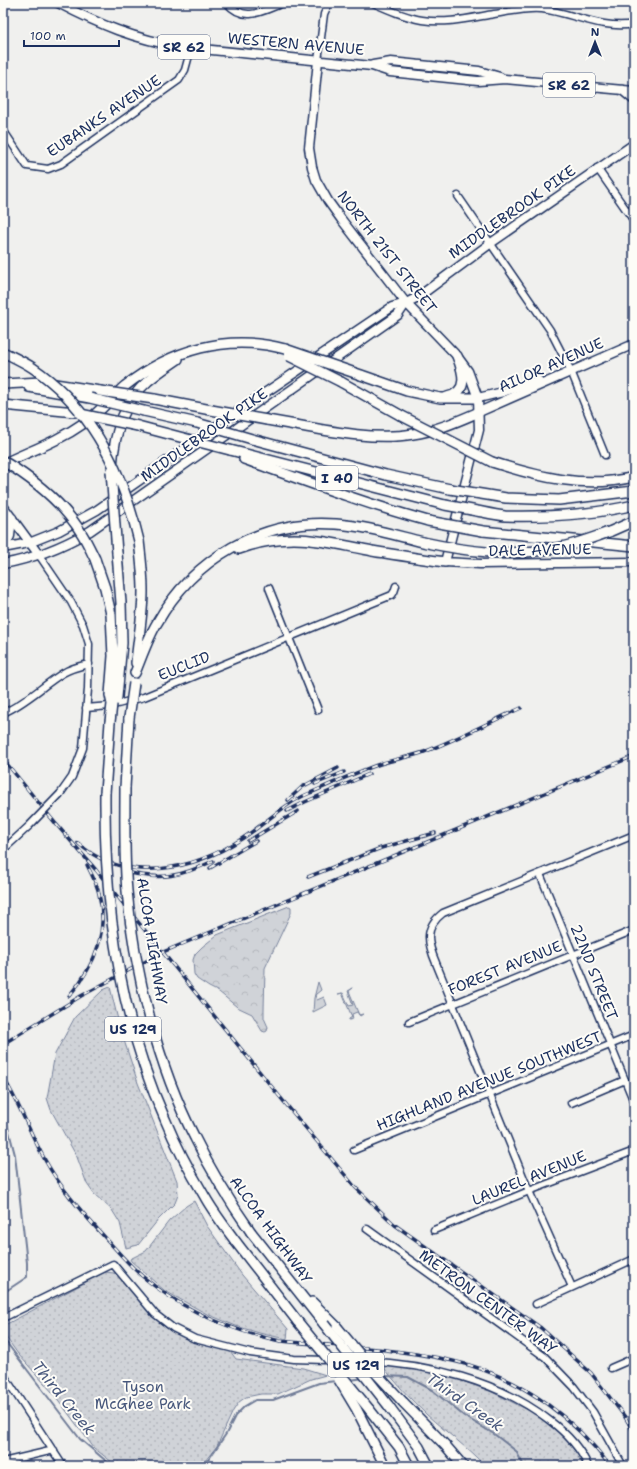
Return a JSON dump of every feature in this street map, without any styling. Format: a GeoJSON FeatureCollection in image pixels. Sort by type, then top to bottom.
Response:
{"type":"FeatureCollection","features":[{"type":"Feature","properties":{"kind":"highway"},"geometry":{"type":"LineString","coordinates":[[3,462],[41,448],[65,436],[87,422],[126,386],[164,360],[222,343],[243,342],[265,344],[282,351],[400,415],[492,462],[527,474],[557,480],[594,483],[623,480],[634,477]]}},
{"type":"Feature","properties":{"kind":"highway"},"geometry":{"type":"LineString","coordinates":[[282,351],[361,375],[407,391],[440,398],[478,398]]}},
{"type":"Feature","properties":{"kind":"highway","name":"ALCOA HIGHWAY"},"geometry":{"type":"LineString","coordinates":[[3,352],[32,367],[47,378],[74,404],[89,422],[102,443],[119,478],[133,515],[139,541],[143,591],[142,616],[129,718],[125,788],[127,892],[133,936],[141,977],[156,1038],[177,1098],[194,1137],[230,1201],[251,1232],[388,1405],[418,1447],[429,1466]]}},
{"type":"Feature","properties":{"kind":"highway"},"geometry":{"type":"LineString","coordinates":[[115,686],[122,643],[122,603],[111,471],[116,439],[124,412],[132,399],[147,382],[185,353]]}},
{"type":"Feature","properties":{"kind":"highway"},"geometry":{"type":"LineString","coordinates":[[440,398],[452,396],[464,383],[464,376],[457,356]]}},
{"type":"Feature","properties":{"kind":"highway"},"geometry":{"type":"LineString","coordinates":[[15,384],[42,382],[154,399],[341,432],[383,436],[413,434],[450,425],[479,412]]}},
{"type":"Feature","properties":{"kind":"highway","name":"I 40"},"geometry":{"type":"LineString","coordinates":[[3,384],[15,384],[90,398],[197,423],[386,475],[450,490],[506,498],[559,500],[634,490]]}},
{"type":"Feature","properties":{"kind":"highway"},"geometry":{"type":"LineString","coordinates":[[3,405],[75,412],[195,441],[229,451],[322,488],[428,521],[483,531],[634,546]]}},
{"type":"Feature","properties":{"kind":"highway","name":"I 40"},"geometry":{"type":"LineString","coordinates":[[229,451],[445,506],[504,516],[566,516],[634,505]]}},
{"type":"Feature","properties":{"kind":"highway"},"geometry":{"type":"LineString","coordinates":[[3,462],[20,471],[48,494],[82,533],[95,559],[105,588],[111,614],[115,686]]}},
{"type":"Feature","properties":{"kind":"highway"},"geometry":{"type":"LineString","coordinates":[[135,673],[154,630],[170,602],[183,586],[200,569],[215,558],[232,547],[258,535],[290,526],[314,524],[354,526],[460,550],[512,554],[557,548],[609,532],[634,522]]}},
{"type":"Feature","properties":{"kind":"highway"},"geometry":{"type":"LineString","coordinates":[[215,558],[258,543],[295,538],[331,542],[394,555],[446,562]]}},
{"type":"Feature","properties":{"kind":"highway","name":"US 129"},"geometry":{"type":"LineString","coordinates":[[115,686],[117,697],[112,704],[105,793],[105,830],[109,898],[115,943],[130,1019],[140,1054],[164,1118],[181,1154],[205,1198],[236,1242],[324,1355],[369,1409],[410,1466]]}},
{"type":"Feature","properties":{"kind":"highway"},"geometry":{"type":"LineString","coordinates":[[295,1287],[303,1292],[337,1327],[371,1368],[445,1444],[463,1466]]}},
{"type":"Feature","properties":{"kind":"highway"},"geometry":{"type":"LineString","coordinates":[[324,1355],[357,1410],[385,1466]]}},
{"type":"Feature","properties":{"kind":"main road","name":"WESTERN AVENUE"},"geometry":{"type":"LineString","coordinates":[[58,3],[123,33],[161,43],[191,48],[372,66],[391,62],[479,71],[505,79],[634,91]]}},
{"type":"Feature","properties":{"kind":"main road","name":"NORTH 21ST STREET"},"geometry":{"type":"LineString","coordinates":[[318,61],[309,148],[310,161],[316,180],[341,220],[406,303],[457,356],[468,371],[478,398],[479,430],[476,446],[446,562]]}},
{"type":"Feature","properties":{"kind":"main road"},"geometry":{"type":"LineString","coordinates":[[622,90],[634,100]]}},
{"type":"Feature","properties":{"kind":"main road","name":"MIDDLEBROOK PIKE"},"geometry":{"type":"LineString","coordinates":[[4,547],[29,543],[60,531],[97,510],[250,403],[392,307],[406,303],[418,297],[491,243],[597,168],[634,144]]}},
{"type":"Feature","properties":{"kind":"main road","name":"MIDDLEBROOK PIKE"},"geometry":{"type":"LineString","coordinates":[[3,564],[39,555],[64,546],[90,531],[398,315],[406,303]]}},
{"type":"Feature","properties":{"kind":"main road","name":"AILOR AVENUE"},"geometry":{"type":"LineString","coordinates":[[479,412],[567,372],[634,344]]}},
{"type":"Feature","properties":{"kind":"main road"},"geometry":{"type":"LineString","coordinates":[[478,398],[503,392],[548,376],[567,372]]}},
{"type":"Feature","properties":{"kind":"main road"},"geometry":{"type":"LineString","coordinates":[[3,506],[39,555]]}},
{"type":"Feature","properties":{"kind":"main road"},"geometry":{"type":"LineString","coordinates":[[4,547],[10,536],[12,518]]}},
{"type":"Feature","properties":{"kind":"main road","name":"DALE AVENUE"},"geometry":{"type":"LineString","coordinates":[[446,562],[488,564],[634,562]]}},
{"type":"Feature","properties":{"kind":"street"},"geometry":{"type":"LineString","coordinates":[[227,3],[232,9],[241,14],[251,15],[283,3]]}},
{"type":"Feature","properties":{"kind":"street"},"geometry":{"type":"LineString","coordinates":[[318,61],[324,14],[329,3]]}},
{"type":"Feature","properties":{"kind":"street"},"geometry":{"type":"LineString","coordinates":[[373,3],[405,16],[438,22],[460,20],[525,6],[542,6],[600,24],[634,24]]}},
{"type":"Feature","properties":{"kind":"street","name":"EUBANKS AVENUE"},"geometry":{"type":"LineString","coordinates":[[3,130],[27,166],[48,169],[61,164],[178,80],[185,70],[191,48]]}},
{"type":"Feature","properties":{"kind":"street"},"geometry":{"type":"LineString","coordinates":[[597,168],[634,221]]}},
{"type":"Feature","properties":{"kind":"street"},"geometry":{"type":"LineString","coordinates":[[458,196],[550,330],[567,372],[605,455]]}},
{"type":"Feature","properties":{"kind":"street"},"geometry":{"type":"LineString","coordinates":[[3,850],[30,826],[60,794],[72,777],[83,748],[89,644],[83,624],[71,602],[39,555]]}},
{"type":"Feature","properties":{"kind":"street","name":"EUCLID"},"geometry":{"type":"LineString","coordinates":[[86,708],[110,706],[136,700],[392,595],[396,586]]}},
{"type":"Feature","properties":{"kind":"street"},"geometry":{"type":"LineString","coordinates":[[269,588],[318,710]]}},
{"type":"Feature","properties":{"kind":"street"},"geometry":{"type":"LineString","coordinates":[[3,713],[14,708],[64,672],[89,664]]}},
{"type":"Feature","properties":{"kind":"street"},"geometry":{"type":"LineString","coordinates":[[572,1287],[530,1191],[428,944],[432,924],[443,914],[634,835]]}},
{"type":"Feature","properties":{"kind":"street","name":"22ND STREET"},"geometry":{"type":"LineString","coordinates":[[540,874],[634,1102]]}},
{"type":"Feature","properties":{"kind":"street","name":"FOREST AVENUE"},"geometry":{"type":"LineString","coordinates":[[409,1022],[634,930]]}},
{"type":"Feature","properties":{"kind":"street","name":"HIGHLAND AVENUE SOUTHWEST"},"geometry":{"type":"LineString","coordinates":[[354,1150],[634,1035]]}},
{"type":"Feature","properties":{"kind":"street"},"geometry":{"type":"LineString","coordinates":[[571,1103],[625,1080]]}},
{"type":"Feature","properties":{"kind":"street","name":"LAUREL AVENUE"},"geometry":{"type":"LineString","coordinates":[[434,1230],[634,1151]]}},
{"type":"Feature","properties":{"kind":"street","name":"METRON CENTER WAY"},"geometry":{"type":"LineString","coordinates":[[367,1229],[545,1357],[574,1388],[593,1412],[623,1466]]}},
{"type":"Feature","properties":{"kind":"street"},"geometry":{"type":"LineString","coordinates":[[536,1304],[634,1259]]}},
{"type":"Feature","properties":{"kind":"street"},"geometry":{"type":"LineString","coordinates":[[3,1318],[113,1264],[155,1314],[173,1328],[195,1339],[250,1353],[294,1359],[384,1362],[434,1370],[484,1383],[537,1410],[572,1440],[588,1466]]}},
{"type":"Feature","properties":{"kind":"street"},"geometry":{"type":"LineString","coordinates":[[612,1368],[634,1358]]}},
{"type":"Feature","properties":{"kind":"street"},"geometry":{"type":"LineString","coordinates":[[3,1374],[54,1450],[63,1466]]}},
{"type":"Feature","properties":{"kind":"street"},"geometry":{"type":"LineString","coordinates":[[3,1462],[54,1450]]}},
{"type":"Feature","properties":{"kind":"green space"},"geometry":{"type":"Polygon","coordinates":[[[289,906],[291,907],[291,913],[265,968],[264,1018],[268,1027],[267,1031],[265,1032],[262,1031],[252,1014],[237,1007],[219,992],[197,979],[194,974],[193,960],[195,954],[217,935],[289,906]]]}},
{"type":"Feature","properties":{"kind":"green space"},"geometry":{"type":"Polygon","coordinates":[[[318,982],[321,990],[315,995],[317,1000],[324,997],[327,1005],[313,1012],[314,998],[318,982]]]}},
{"type":"Feature","properties":{"kind":"green space"},"geometry":{"type":"Polygon","coordinates":[[[110,987],[120,1028],[138,1083],[177,1181],[178,1195],[175,1203],[158,1220],[138,1245],[126,1248],[120,1223],[112,1210],[94,1194],[87,1184],[77,1157],[51,1110],[47,1098],[55,1054],[75,1017],[103,990],[110,987]]]}},
{"type":"Feature","properties":{"kind":"green space"},"geometry":{"type":"Polygon","coordinates":[[[353,988],[349,991],[359,1014],[357,1012],[352,1014],[353,1019],[349,1020],[352,1017],[342,993],[349,1006],[353,1005],[348,991],[353,988]]]}},
{"type":"Feature","properties":{"kind":"green space"},"geometry":{"type":"Polygon","coordinates":[[[194,1201],[207,1226],[242,1275],[288,1329],[287,1339],[236,1326],[207,1314],[165,1291],[131,1261],[130,1259],[146,1251],[169,1221],[194,1201]]]}},
{"type":"Feature","properties":{"kind":"green space","name":"Tyson McGhee Park"},"geometry":{"type":"Polygon","coordinates":[[[105,1272],[114,1273],[120,1277],[159,1322],[183,1337],[211,1347],[230,1351],[236,1359],[303,1368],[326,1375],[311,1379],[278,1394],[261,1394],[246,1397],[239,1402],[233,1411],[217,1446],[201,1466],[117,1466],[94,1448],[53,1393],[18,1354],[3,1333],[3,1326],[105,1272]]]}},
{"type":"Feature","properties":{"kind":"green space"},"geometry":{"type":"Polygon","coordinates":[[[381,1364],[441,1373],[492,1392],[540,1416],[564,1434],[581,1458],[584,1466],[485,1466],[421,1409],[381,1364]]]}},
{"type":"Feature","properties":{"kind":"waterway"},"geometry":{"type":"LineString","coordinates":[[3,1108],[15,1155],[27,1263],[27,1277],[3,1293]]}},
{"type":"Feature","properties":{"kind":"waterway","name":"Third Creek"},"geometry":{"type":"LineString","coordinates":[[3,1338],[80,1439],[112,1466]]}},
{"type":"Feature","properties":{"kind":"waterway","name":"Third Creek"},"geometry":{"type":"LineString","coordinates":[[384,1376],[408,1377],[432,1390],[464,1416],[494,1434],[516,1451],[524,1466]]}},
{"type":"Feature","properties":{"kind":"waterway","name":"Third Creek"},"geometry":{"type":"LineString","coordinates":[[350,1380],[364,1378]]}},
{"type":"Feature","properties":{"kind":"waterway","name":"Third Creek"},"geometry":{"type":"LineString","coordinates":[[204,1466],[226,1434],[235,1416],[245,1406],[255,1400],[273,1400],[319,1383],[336,1381]]}},
{"type":"Feature","properties":{"kind":"railway"},"geometry":{"type":"LineString","coordinates":[[78,843],[97,856],[117,865],[138,869],[160,869],[182,865],[204,858],[224,849],[243,838],[301,797],[371,767],[424,752],[521,708]]}},
{"type":"Feature","properties":{"kind":"railway"},"geometry":{"type":"LineString","coordinates":[[3,1044],[81,996],[163,952],[634,756]]}},
{"type":"Feature","properties":{"kind":"railway"},"geometry":{"type":"LineString","coordinates":[[3,759],[96,870],[355,1187],[395,1225],[541,1328],[591,1373],[625,1417],[634,1432]]}},
{"type":"Feature","properties":{"kind":"railway"},"geometry":{"type":"LineString","coordinates":[[288,800],[302,787],[338,768]]}},
{"type":"Feature","properties":{"kind":"railway"},"geometry":{"type":"LineString","coordinates":[[315,784],[344,772]]}},
{"type":"Feature","properties":{"kind":"railway"},"geometry":{"type":"LineString","coordinates":[[287,811],[369,774]]}},
{"type":"Feature","properties":{"kind":"railway"},"geometry":{"type":"LineString","coordinates":[[248,841],[298,811]]}},
{"type":"Feature","properties":{"kind":"railway"},"geometry":{"type":"LineString","coordinates":[[308,877],[381,848],[435,833]]}},
{"type":"Feature","properties":{"kind":"railway"},"geometry":{"type":"LineString","coordinates":[[210,868],[256,841]]}},
{"type":"Feature","properties":{"kind":"railway"},"geometry":{"type":"LineString","coordinates":[[127,872],[139,875],[171,876],[213,861]]}},
{"type":"Feature","properties":{"kind":"railway"},"geometry":{"type":"LineString","coordinates":[[69,996],[86,973],[92,961],[97,948],[102,922],[102,908],[99,894],[96,883],[87,865]]}},
{"type":"Feature","properties":{"kind":"railway"},"geometry":{"type":"LineString","coordinates":[[3,1077],[45,1160],[57,1180],[93,1224],[131,1266],[157,1288],[173,1299],[224,1325],[280,1341],[375,1349],[423,1355],[446,1359],[490,1372],[529,1392],[565,1418],[581,1433],[610,1466]]}}]}
